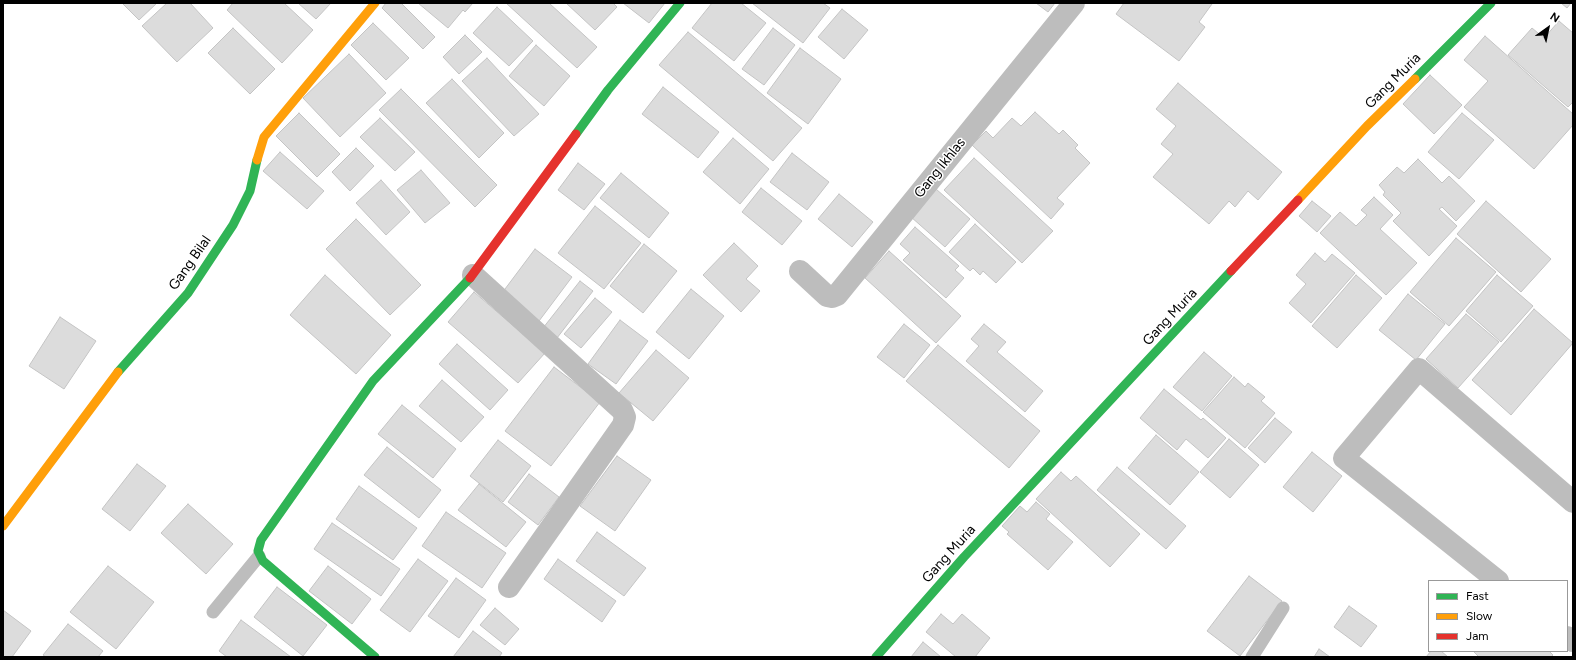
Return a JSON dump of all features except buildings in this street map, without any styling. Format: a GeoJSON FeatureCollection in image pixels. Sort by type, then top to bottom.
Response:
{"type":"FeatureCollection","features":[{"type":"Feature","properties":{"kind":"street","name":"Gang Bilal"},"geometry":{"type":"LineString","coordinates":[[3,526],[117,373],[188,293],[236,218],[250,191],[259,150],[264,137],[375,3]]}},
{"type":"Feature","properties":{"kind":"street"},"geometry":{"type":"LineString","coordinates":[[375,657],[263,561],[258,551],[261,540],[373,381],[472,275],[608,90],[680,3]]}},
{"type":"Feature","properties":{"kind":"street","name":"Gang Ikhlas"},"geometry":{"type":"LineString","coordinates":[[800,271],[827,296],[832,298],[838,295],[1074,3]]}},
{"type":"Feature","properties":{"kind":"street","name":"Gang Muria"},"geometry":{"type":"LineString","coordinates":[[876,657],[964,557],[1367,126],[1491,3]]}},
{"type":"Feature","properties":{"kind":"street"},"geometry":{"type":"LineString","coordinates":[[472,275],[622,410],[625,417],[623,425],[509,587]]}},
{"type":"Feature","properties":{"kind":"street"},"geometry":{"type":"LineString","coordinates":[[1497,580],[1344,458],[1419,369],[1573,502]]}},
{"type":"Feature","properties":{"kind":"lane"},"geometry":{"type":"LineString","coordinates":[[213,612],[260,556]]}},
{"type":"Feature","properties":{"kind":"lane"},"geometry":{"type":"LineString","coordinates":[[1252,657],[1283,608]]}},
{"type":"Feature","properties":{"kind":"traffic: fast"},"geometry":{"type":"LineString","coordinates":[[576,134],[608,90],[680,3]]}},
{"type":"Feature","properties":{"kind":"traffic: fast"},"geometry":{"type":"LineString","coordinates":[[1415,79],[1491,3]]}},
{"type":"Feature","properties":{"kind":"traffic: fast"},"geometry":{"type":"LineString","coordinates":[[118,372],[188,293],[233,225],[250,191],[257,160]]}},
{"type":"Feature","properties":{"kind":"traffic: fast"},"geometry":{"type":"LineString","coordinates":[[876,657],[964,557],[1231,271]]}},
{"type":"Feature","properties":{"kind":"traffic: fast"},"geometry":{"type":"LineString","coordinates":[[375,657],[263,561],[258,551],[261,540],[373,381],[470,278]]}},
{"type":"Feature","properties":{"kind":"traffic: slow"},"geometry":{"type":"LineString","coordinates":[[257,160],[264,137],[375,3]]}},
{"type":"Feature","properties":{"kind":"traffic: slow"},"geometry":{"type":"LineString","coordinates":[[1298,200],[1367,126],[1415,79]]}},
{"type":"Feature","properties":{"kind":"traffic: slow"},"geometry":{"type":"LineString","coordinates":[[3,526],[118,372]]}},
{"type":"Feature","properties":{"kind":"traffic: jam"},"geometry":{"type":"LineString","coordinates":[[470,278],[576,134]]}},
{"type":"Feature","properties":{"kind":"traffic: jam"},"geometry":{"type":"LineString","coordinates":[[1231,271],[1298,200]]}}]}
